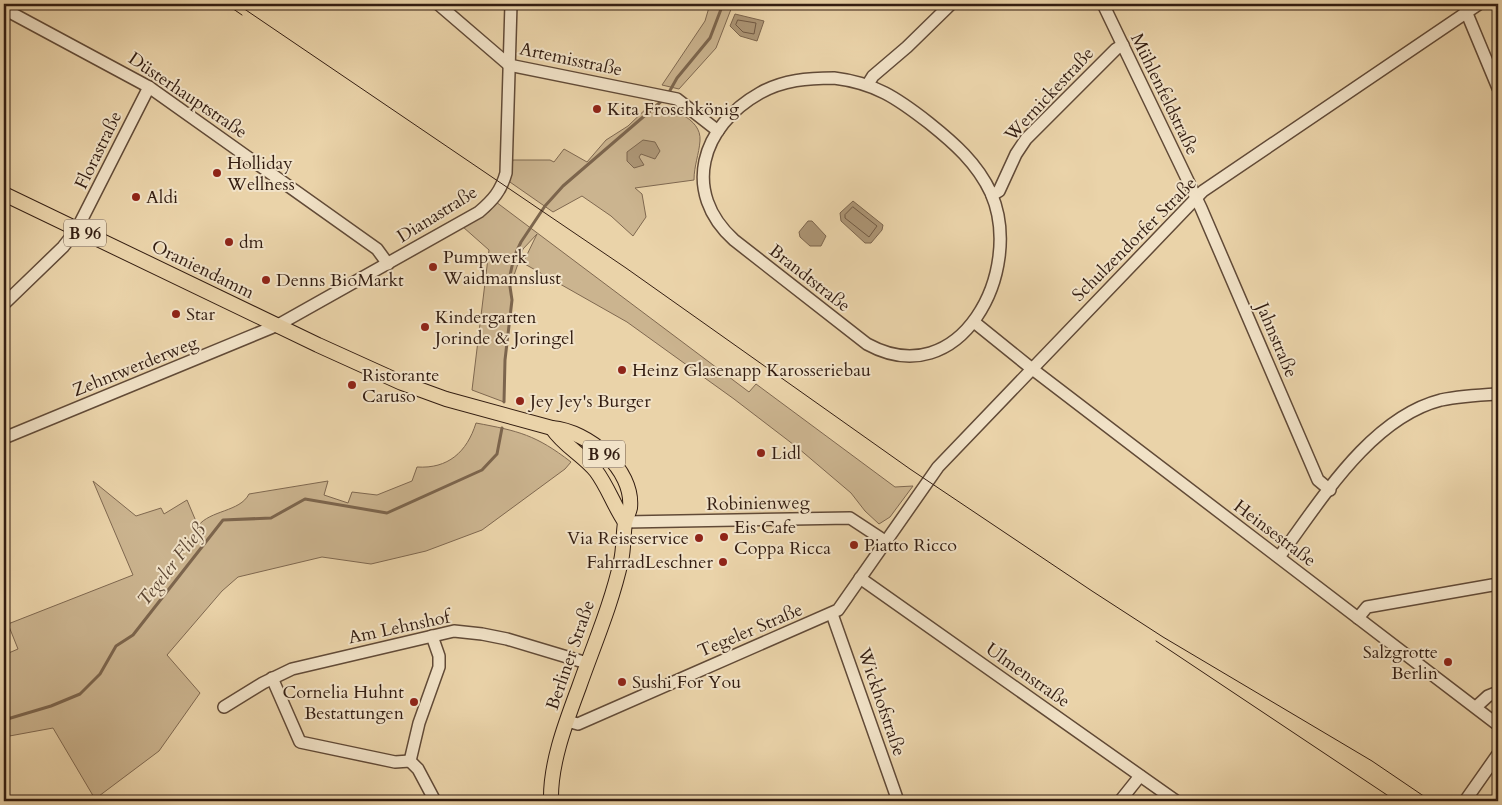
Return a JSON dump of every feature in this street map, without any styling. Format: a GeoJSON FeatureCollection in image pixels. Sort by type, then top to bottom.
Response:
{"type":"FeatureCollection","features":[{"type":"Feature","properties":{"kind":"main road","name":"Oraniendamm"},"geometry":{"type":"LineString","coordinates":[[4,194],[402,383],[446,399],[504,415]]}},
{"type":"Feature","properties":{"kind":"main road","name":"Berliner Straße"},"geometry":{"type":"LineString","coordinates":[[504,415],[552,428],[567,429],[583,436],[598,447],[615,466],[624,478],[628,491],[630,508],[625,522],[622,560],[567,721],[555,764],[551,801]]}},
{"type":"Feature","properties":{"kind":"main road","name":"B 96"},"geometry":{"type":"LineString","coordinates":[[552,428],[560,439],[587,460],[598,473],[616,509],[625,522]]}},
{"type":"Feature","properties":{"kind":"street","name":"Artemisstraße"},"geometry":{"type":"LineString","coordinates":[[438,4],[510,65],[677,99],[718,130]]}},
{"type":"Feature","properties":{"kind":"street","name":"Dianastraße"},"geometry":{"type":"LineString","coordinates":[[278,325],[479,212],[494,199],[502,185],[507,155],[512,4]]}},
{"type":"Feature","properties":{"kind":"street"},"geometry":{"type":"LineString","coordinates":[[868,84],[872,76],[907,47],[951,4]]}},
{"type":"Feature","properties":{"kind":"street","name":"Mühlenfeldstraße"},"geometry":{"type":"LineString","coordinates":[[1103,4],[1197,199]]}},
{"type":"Feature","properties":{"kind":"street","name":"Schulzendorfer Straße"},"geometry":{"type":"LineString","coordinates":[[886,539],[938,466],[1204,191],[1465,8],[1479,4]]}},
{"type":"Feature","properties":{"kind":"street"},"geometry":{"type":"LineString","coordinates":[[1465,8],[1498,88]]}},
{"type":"Feature","properties":{"kind":"street","name":"Düsterhauptstraße"},"geometry":{"type":"LineString","coordinates":[[4,9],[149,87],[377,248],[388,264]]}},
{"type":"Feature","properties":{"kind":"street","name":"Wernickestraße"},"geometry":{"type":"LineString","coordinates":[[992,195],[999,191],[1016,154],[1031,134],[1116,49],[1123,45]]}},
{"type":"Feature","properties":{"kind":"street","name":"Brandtstraße"},"geometry":{"type":"LineString","coordinates":[[818,78],[868,84],[897,98],[948,138],[973,164],[992,195],[1000,227],[999,260],[994,283],[974,322],[952,343],[922,354],[890,353],[877,350],[857,337],[734,240],[718,224],[708,205],[703,171],[708,150],[718,130],[744,104],[778,85],[801,79],[818,78]]}},
{"type":"Feature","properties":{"kind":"street","name":"Florastraße"},"geometry":{"type":"LineString","coordinates":[[4,304],[63,247],[77,228],[149,87]]}},
{"type":"Feature","properties":{"kind":"street","name":"Jahnstraße"},"geometry":{"type":"LineString","coordinates":[[1197,199],[1318,480],[1330,490]]}},
{"type":"Feature","properties":{"kind":"street"},"geometry":{"type":"LineString","coordinates":[[974,322],[1031,368]]}},
{"type":"Feature","properties":{"kind":"street","name":"Zehntwerderweg"},"geometry":{"type":"LineString","coordinates":[[4,438],[278,325]]}},
{"type":"Feature","properties":{"kind":"street","name":"Heinsestraße"},"geometry":{"type":"LineString","coordinates":[[1031,368],[1498,725]]}},
{"type":"Feature","properties":{"kind":"street"},"geometry":{"type":"LineString","coordinates":[[1279,557],[1362,450],[1390,425],[1440,400],[1498,394]]}},
{"type":"Feature","properties":{"kind":"street","name":"Robinienweg"},"geometry":{"type":"LineString","coordinates":[[625,522],[850,518],[886,539]]}},
{"type":"Feature","properties":{"kind":"street","name":"Tegeler Straße"},"geometry":{"type":"LineString","coordinates":[[567,721],[578,724],[832,614],[838,610],[886,539]]}},
{"type":"Feature","properties":{"kind":"street","name":"Ulmenstraße"},"geometry":{"type":"LineString","coordinates":[[860,578],[1176,801]]}},
{"type":"Feature","properties":{"kind":"street"},"geometry":{"type":"LineString","coordinates":[[1358,618],[1367,607],[1498,584]]}},
{"type":"Feature","properties":{"kind":"street","name":"Wickhofstraße"},"geometry":{"type":"LineString","coordinates":[[832,614],[898,801]]}},
{"type":"Feature","properties":{"kind":"street","name":"Am Lehnshof"},"geometry":{"type":"LineString","coordinates":[[224,707],[272,678],[304,666],[454,632],[482,634],[588,663]]}},
{"type":"Feature","properties":{"kind":"street"},"geometry":{"type":"LineString","coordinates":[[432,636],[440,662],[412,746],[410,760],[418,769],[435,801]]}},
{"type":"Feature","properties":{"kind":"street"},"geometry":{"type":"LineString","coordinates":[[272,678],[300,742],[395,762],[410,760]]}},
{"type":"Feature","properties":{"kind":"street"},"geometry":{"type":"LineString","coordinates":[[1476,707],[1488,696],[1498,692]]}},
{"type":"Feature","properties":{"kind":"street"},"geometry":{"type":"LineString","coordinates":[[1465,801],[1498,754]]}},
{"type":"Feature","properties":{"kind":"street"},"geometry":{"type":"LineString","coordinates":[[1120,801],[1140,776]]}},
{"type":"Feature","properties":{"kind":"shaded area"},"geometry":{"type":"Polygon","coordinates":[[[710,4],[733,4],[716,48],[679,89],[662,85],[705,21],[710,4]]]}},
{"type":"Feature","properties":{"kind":"shaded area"},"geometry":{"type":"Polygon","coordinates":[[[651,104],[675,111],[690,120],[696,126],[700,141],[694,180],[635,188],[642,194],[646,217],[633,236],[611,216],[582,196],[553,212],[507,180],[513,160],[550,160],[554,162],[564,149],[587,162],[606,140],[628,126],[651,104]]]}},
{"type":"Feature","properties":{"kind":"shaded area"},"geometry":{"type":"Polygon","coordinates":[[[496,202],[749,392],[756,384],[895,487],[913,486],[890,517],[879,524],[865,511],[851,493],[798,448],[734,399],[627,322],[523,263],[537,234],[523,249],[510,287],[512,300],[505,360],[504,402],[472,390],[489,250],[463,227],[490,211],[496,202]]]}},
{"type":"Feature","properties":{"kind":"shaded area"},"geometry":{"type":"Polygon","coordinates":[[[476,423],[526,435],[559,453],[571,462],[565,469],[482,530],[426,551],[371,564],[322,557],[238,577],[222,591],[167,655],[200,693],[159,751],[95,799],[53,728],[4,737],[4,655],[18,649],[8,624],[133,575],[93,481],[136,516],[161,508],[164,514],[187,500],[198,526],[210,517],[239,504],[249,494],[328,481],[324,495],[348,503],[352,492],[377,495],[412,481],[417,467],[438,465],[455,457],[467,442],[476,423]]]}},
{"type":"Feature","properties":{"kind":"water"},"geometry":{"type":"Polygon","coordinates":[[[735,14],[764,21],[757,41],[740,36],[730,26],[735,14]]]}},
{"type":"Feature","properties":{"kind":"water"},"geometry":{"type":"Polygon","coordinates":[[[643,140],[655,142],[660,151],[655,159],[641,154],[639,157],[644,165],[634,168],[627,161],[627,152],[643,140]]]}},
{"type":"Feature","properties":{"kind":"water"},"geometry":{"type":"Polygon","coordinates":[[[853,201],[883,225],[882,230],[871,243],[865,243],[841,221],[840,213],[853,201]]]}},
{"type":"Feature","properties":{"kind":"water"},"geometry":{"type":"Polygon","coordinates":[[[808,221],[812,221],[826,236],[821,246],[810,246],[800,237],[799,232],[808,221]]]}},
{"type":"Feature","properties":{"kind":"waterway","name":"Tegeler Fließ"},"geometry":{"type":"LineString","coordinates":[[668,94],[677,78],[710,38],[723,4]]}},
{"type":"Feature","properties":{"kind":"waterway","name":"Tegeler Fließ"},"geometry":{"type":"LineString","coordinates":[[504,402],[505,360],[512,300],[509,280],[514,257],[521,242],[545,206],[563,186],[664,99]]}},
{"type":"Feature","properties":{"kind":"waterway","name":"Tegeler Fließ"},"geometry":{"type":"LineString","coordinates":[[4,720],[51,706],[80,694],[100,674],[116,646],[133,635],[223,520],[271,518],[305,499],[387,513],[482,470],[497,454],[502,428]]}},
{"type":"Feature","properties":{"kind":"tram line"},"geometry":{"type":"LineString","coordinates":[[226,4],[242,15]]}},
{"type":"Feature","properties":{"kind":"tram line"},"geometry":{"type":"LineString","coordinates":[[237,4],[626,268],[910,469],[1092,591],[1163,637],[1372,761],[1431,801]]}},
{"type":"Feature","properties":{"kind":"tram line"},"geometry":{"type":"LineString","coordinates":[[1156,641],[1396,801]]}},
{"type":"Feature","properties":{"kind":"place","name":"Kita Froschkönig"},"geometry":{"type":"Point","coordinates":[597,109]}},
{"type":"Feature","properties":{"kind":"place","name":"Holliday Wellness"},"geometry":{"type":"Point","coordinates":[217,173]}},
{"type":"Feature","properties":{"kind":"place","name":"Aldi"},"geometry":{"type":"Point","coordinates":[136,197]}},
{"type":"Feature","properties":{"kind":"place","name":"dm"},"geometry":{"type":"Point","coordinates":[229,242]}},
{"type":"Feature","properties":{"kind":"place","name":"Pumpwerk Waidmannslust"},"geometry":{"type":"Point","coordinates":[433,267]}},
{"type":"Feature","properties":{"kind":"place","name":"Denns BioMarkt"},"geometry":{"type":"Point","coordinates":[266,280]}},
{"type":"Feature","properties":{"kind":"place","name":"Star"},"geometry":{"type":"Point","coordinates":[176,314]}},
{"type":"Feature","properties":{"kind":"place","name":"Kindergarten Jorinde & Joringel"},"geometry":{"type":"Point","coordinates":[425,327]}},
{"type":"Feature","properties":{"kind":"place","name":"Heinz Glasenapp Karosseriebau"},"geometry":{"type":"Point","coordinates":[622,370]}},
{"type":"Feature","properties":{"kind":"place","name":"Ristorante Caruso"},"geometry":{"type":"Point","coordinates":[352,385]}},
{"type":"Feature","properties":{"kind":"place","name":"Jey Jey's Burger"},"geometry":{"type":"Point","coordinates":[520,401]}},
{"type":"Feature","properties":{"kind":"place","name":"Lidl"},"geometry":{"type":"Point","coordinates":[761,453]}},
{"type":"Feature","properties":{"kind":"place","name":"Eis Cafe Coppa Ricca"},"geometry":{"type":"Point","coordinates":[724,537]}},
{"type":"Feature","properties":{"kind":"place","name":"Via Reiseservice"},"geometry":{"type":"Point","coordinates":[699,538]}},
{"type":"Feature","properties":{"kind":"place","name":"Piatto Ricco"},"geometry":{"type":"Point","coordinates":[854,545]}},
{"type":"Feature","properties":{"kind":"place","name":"FahrradLeschner"},"geometry":{"type":"Point","coordinates":[723,562]}},
{"type":"Feature","properties":{"kind":"place","name":"Salzgrotte Berlin"},"geometry":{"type":"Point","coordinates":[1448,662]}},
{"type":"Feature","properties":{"kind":"place","name":"Sushi For You"},"geometry":{"type":"Point","coordinates":[622,682]}},
{"type":"Feature","properties":{"kind":"place","name":"Cornelia Huhnt Bestattungen"},"geometry":{"type":"Point","coordinates":[414,702]}}]}
